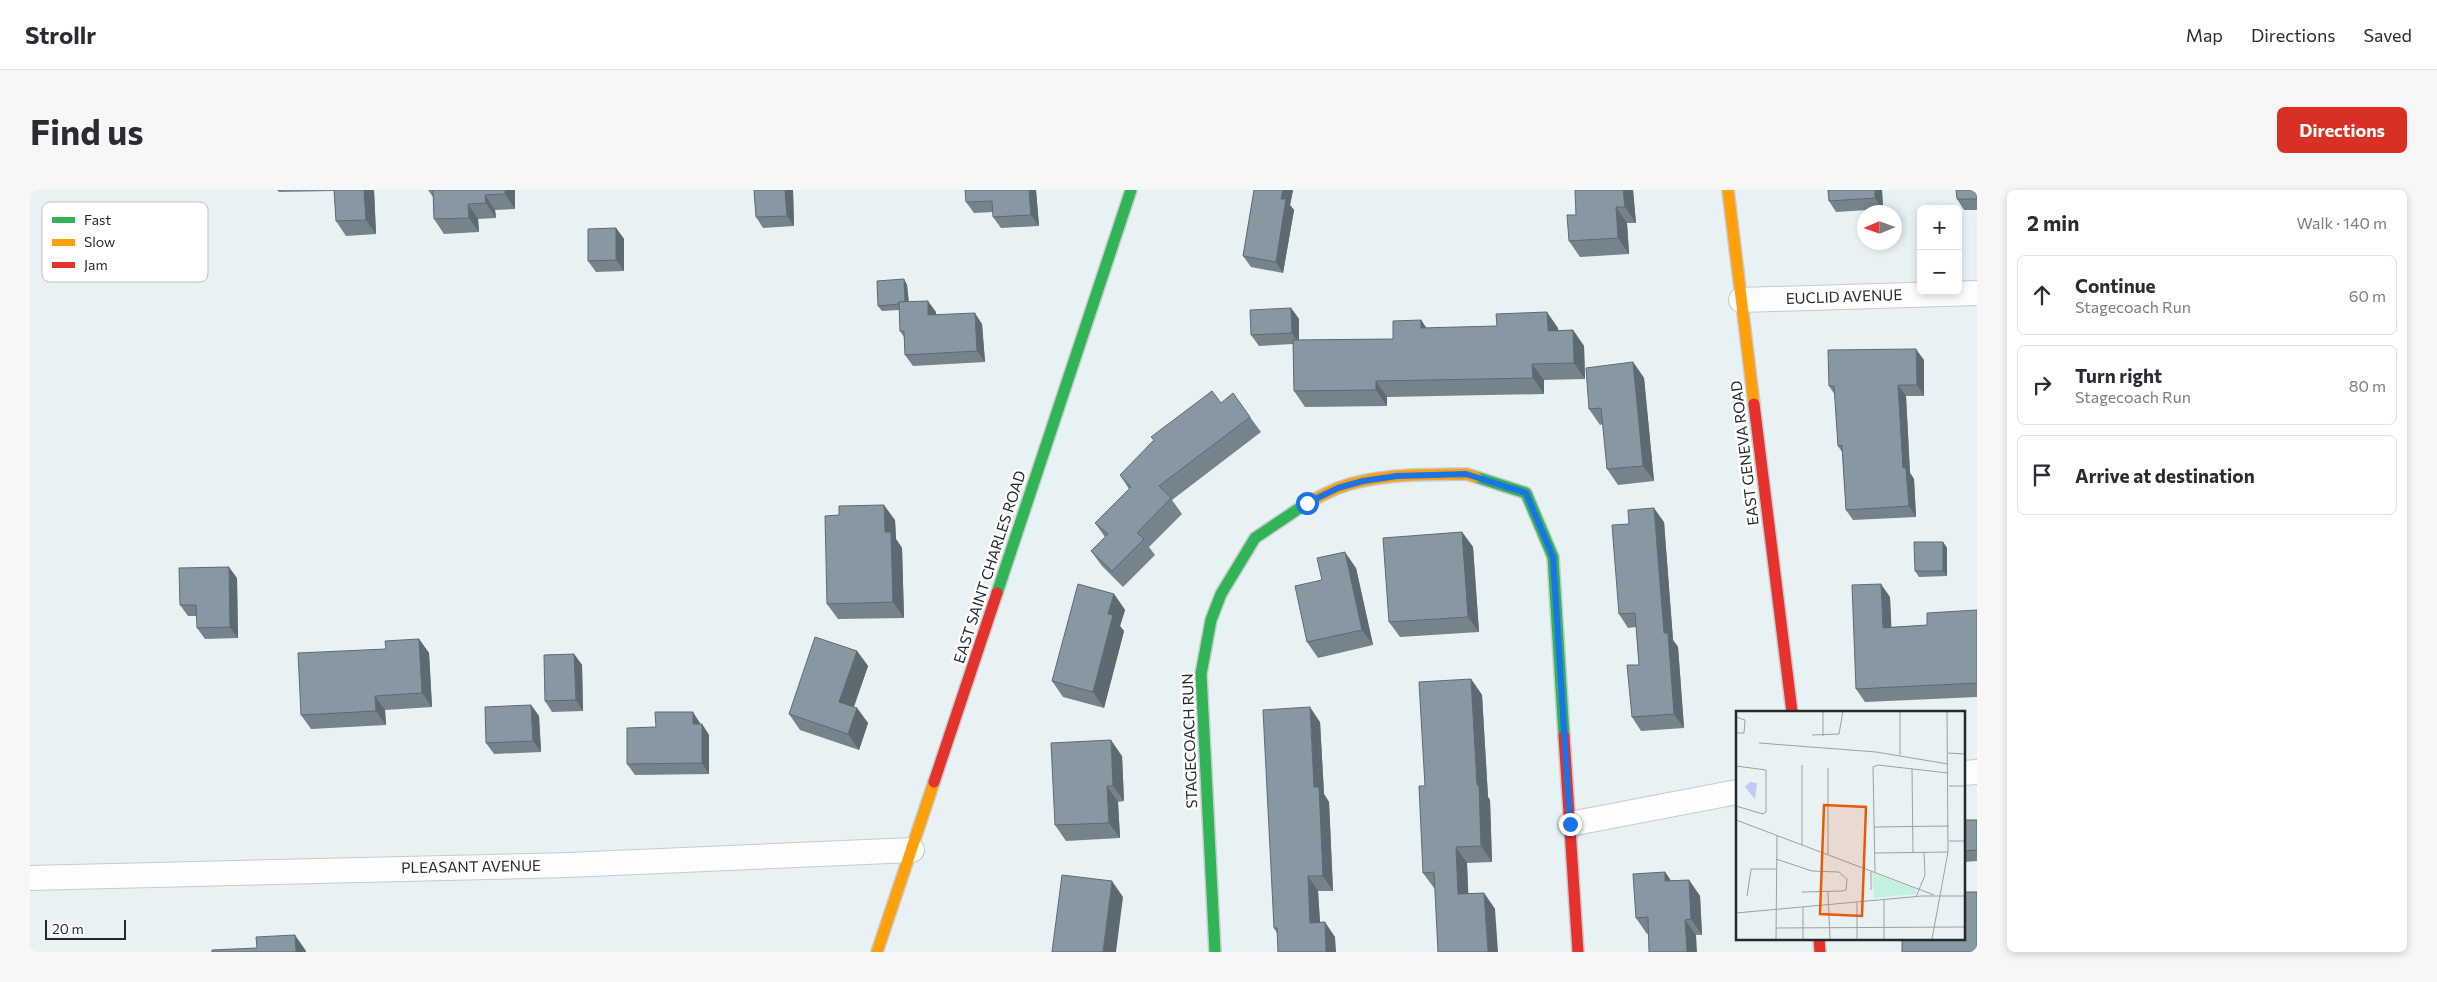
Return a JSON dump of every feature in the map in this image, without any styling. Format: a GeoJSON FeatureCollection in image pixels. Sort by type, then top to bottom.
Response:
{"type":"FeatureCollection","features":[{"type":"Feature","properties":{"kind":"street","name":"EAST SAINT CHARLES ROAD"},"geometry":{"type":"LineString","coordinates":[[876,952],[912,850],[1131,190]]}},
{"type":"Feature","properties":{"kind":"street","name":"EAST GENEVA ROAD"},"geometry":{"type":"LineString","coordinates":[[1728,190],[1792,711]]}},
{"type":"Feature","properties":{"kind":"street","name":"EUCLID AVENUE"},"geometry":{"type":"LineString","coordinates":[[1741,300],[1977,293]]}},
{"type":"Feature","properties":{"kind":"street","name":"STAGECOACH RUN"},"geometry":{"type":"LineString","coordinates":[[1215,952],[1201,674],[1211,620],[1222,594],[1255,538],[1307,503],[1338,488],[1363,481],[1397,476],[1466,474],[1526,493],[1553,557],[1578,952]]}},
{"type":"Feature","properties":{"kind":"street"},"geometry":{"type":"LineString","coordinates":[[1964,772],[1977,772]]}},
{"type":"Feature","properties":{"kind":"street"},"geometry":{"type":"LineString","coordinates":[[1570,824],[1736,792]]}},
{"type":"Feature","properties":{"kind":"street","name":"PLEASANT AVENUE"},"geometry":{"type":"LineString","coordinates":[[30,878],[568,864],[912,850]]}},
{"type":"Feature","properties":{"kind":"building"},"geometry":{"type":"Polygon","coordinates":[[[334,190],[364,190],[366,220],[336,221],[334,190]]]}},
{"type":"Feature","properties":{"kind":"building"},"geometry":{"type":"Polygon","coordinates":[[[433,190],[505,190],[505,194],[485,195],[486,203],[468,204],[469,218],[434,219],[433,190]]]}},
{"type":"Feature","properties":{"kind":"building"},"geometry":{"type":"Polygon","coordinates":[[[754,190],[785,190],[787,216],[756,217],[754,190]]]}},
{"type":"Feature","properties":{"kind":"building"},"geometry":{"type":"Polygon","coordinates":[[[965,190],[1029,190],[1031,215],[993,217],[992,201],[966,202],[965,190]]]}},
{"type":"Feature","properties":{"kind":"building"},"geometry":{"type":"Polygon","coordinates":[[[1254,190],[1283,190],[1281,199],[1286,199],[1276,262],[1243,256],[1254,190]]]}},
{"type":"Feature","properties":{"kind":"building"},"geometry":{"type":"Polygon","coordinates":[[[1575,190],[1623,190],[1625,207],[1616,207],[1618,238],[1569,241],[1567,215],[1576,215],[1575,190]]]}},
{"type":"Feature","properties":{"kind":"building"},"geometry":{"type":"Polygon","coordinates":[[[1828,190],[1875,190],[1875,198],[1829,201],[1828,190]]]}},
{"type":"Feature","properties":{"kind":"building"},"geometry":{"type":"Polygon","coordinates":[[[1956,190],[1977,190],[1977,199],[1957,199],[1956,190]]]}},
{"type":"Feature","properties":{"kind":"building"},"geometry":{"type":"Polygon","coordinates":[[[616,228],[616,260],[588,261],[588,229],[616,228]]]}},
{"type":"Feature","properties":{"kind":"building"},"geometry":{"type":"Polygon","coordinates":[[[904,279],[905,302],[878,306],[877,281],[904,279]]]}},
{"type":"Feature","properties":{"kind":"building"},"geometry":{"type":"Polygon","coordinates":[[[928,301],[928,315],[975,313],[977,351],[905,355],[904,331],[900,331],[899,302],[928,301]]]}},
{"type":"Feature","properties":{"kind":"building"},"geometry":{"type":"Polygon","coordinates":[[[1291,308],[1292,333],[1251,335],[1250,310],[1291,308]]]}},
{"type":"Feature","properties":{"kind":"building"},"geometry":{"type":"Polygon","coordinates":[[[1547,312],[1548,331],[1573,330],[1574,363],[1532,364],[1533,378],[1376,381],[1376,390],[1294,391],[1293,340],[1393,339],[1393,321],[1421,320],[1421,328],[1497,326],[1496,314],[1547,312]]]}},
{"type":"Feature","properties":{"kind":"building"},"geometry":{"type":"Polygon","coordinates":[[[1916,349],[1917,385],[1898,385],[1903,468],[1906,468],[1909,506],[1846,510],[1842,445],[1838,446],[1834,386],[1829,386],[1828,350],[1916,349]]]}},
{"type":"Feature","properties":{"kind":"building"},"geometry":{"type":"Polygon","coordinates":[[[1633,362],[1643,466],[1607,469],[1601,408],[1589,409],[1586,368],[1633,362]]]}},
{"type":"Feature","properties":{"kind":"building"},"geometry":{"type":"Polygon","coordinates":[[[1212,391],[1221,403],[1233,393],[1250,417],[1159,486],[1171,498],[1137,533],[1144,539],[1112,571],[1091,551],[1108,534],[1095,523],[1131,487],[1120,475],[1154,440],[1151,437],[1212,391]]]}},
{"type":"Feature","properties":{"kind":"building"},"geometry":{"type":"Polygon","coordinates":[[[884,505],[885,532],[891,532],[893,602],[827,604],[825,516],[839,515],[839,506],[884,505]]]}},
{"type":"Feature","properties":{"kind":"building"},"geometry":{"type":"Polygon","coordinates":[[[1654,508],[1664,633],[1668,633],[1674,714],[1632,717],[1627,665],[1639,665],[1635,613],[1619,614],[1612,525],[1629,524],[1628,510],[1654,508]]]}},
{"type":"Feature","properties":{"kind":"building"},"geometry":{"type":"Polygon","coordinates":[[[1462,532],[1468,617],[1389,622],[1383,538],[1462,532]]]}},
{"type":"Feature","properties":{"kind":"building"},"geometry":{"type":"Polygon","coordinates":[[[1914,542],[1943,542],[1943,571],[1915,571],[1914,542]]]}},
{"type":"Feature","properties":{"kind":"building"},"geometry":{"type":"Polygon","coordinates":[[[1345,552],[1362,630],[1307,642],[1295,586],[1322,580],[1317,558],[1345,552]]]}},
{"type":"Feature","properties":{"kind":"building"},"geometry":{"type":"Polygon","coordinates":[[[229,567],[230,627],[197,628],[196,605],[180,605],[179,568],[229,567]]]}},
{"type":"Feature","properties":{"kind":"building"},"geometry":{"type":"Polygon","coordinates":[[[1078,584],[1114,594],[1108,614],[1113,615],[1093,692],[1052,681],[1078,584]]]}},
{"type":"Feature","properties":{"kind":"building"},"geometry":{"type":"Polygon","coordinates":[[[1881,584],[1883,628],[1927,625],[1927,613],[1977,610],[1977,683],[1856,689],[1852,585],[1881,584]]]}},
{"type":"Feature","properties":{"kind":"building"},"geometry":{"type":"Polygon","coordinates":[[[815,637],[857,651],[839,702],[857,708],[848,734],[789,714],[815,637]]]}},
{"type":"Feature","properties":{"kind":"building"},"geometry":{"type":"Polygon","coordinates":[[[419,639],[422,693],[375,696],[376,711],[301,715],[298,653],[386,649],[385,641],[419,639]]]}},
{"type":"Feature","properties":{"kind":"building"},"geometry":{"type":"Polygon","coordinates":[[[574,654],[576,700],[545,701],[544,655],[574,654]]]}},
{"type":"Feature","properties":{"kind":"building"},"geometry":{"type":"Polygon","coordinates":[[[1471,679],[1477,785],[1479,785],[1481,846],[1456,847],[1458,894],[1484,893],[1488,952],[1438,952],[1434,872],[1423,873],[1419,786],[1425,786],[1419,682],[1471,679]]]}},
{"type":"Feature","properties":{"kind":"building"},"geometry":{"type":"Polygon","coordinates":[[[531,705],[533,741],[486,743],[485,707],[531,705]]]}},
{"type":"Feature","properties":{"kind":"building"},"geometry":{"type":"Polygon","coordinates":[[[1310,707],[1314,787],[1319,787],[1323,876],[1308,876],[1310,923],[1325,922],[1326,952],[1278,952],[1277,928],[1274,928],[1263,710],[1310,707]]]}},
{"type":"Feature","properties":{"kind":"building"},"geometry":{"type":"Polygon","coordinates":[[[655,712],[693,712],[693,724],[702,724],[702,763],[627,764],[627,728],[656,727],[655,712]]]}},
{"type":"Feature","properties":{"kind":"building"},"geometry":{"type":"Polygon","coordinates":[[[1111,740],[1113,786],[1107,786],[1109,823],[1055,825],[1051,743],[1111,740]]]}},
{"type":"Feature","properties":{"kind":"building"},"geometry":{"type":"Polygon","coordinates":[[[1964,820],[1977,820],[1977,850],[1964,851],[1964,820]]]}},
{"type":"Feature","properties":{"kind":"building"},"geometry":{"type":"Polygon","coordinates":[[[1665,872],[1665,881],[1689,880],[1691,919],[1685,920],[1687,952],[1649,952],[1648,917],[1636,918],[1633,874],[1665,872]]]}},
{"type":"Feature","properties":{"kind":"building"},"geometry":{"type":"Polygon","coordinates":[[[1062,875],[1112,881],[1103,952],[1052,952],[1062,875]]]}},
{"type":"Feature","properties":{"kind":"building"},"geometry":{"type":"Polygon","coordinates":[[[1964,892],[1977,892],[1977,952],[1902,952],[1902,940],[1964,940],[1964,892]]]}},
{"type":"Feature","properties":{"kind":"building"},"geometry":{"type":"Polygon","coordinates":[[[295,935],[296,952],[212,952],[212,950],[257,948],[256,937],[295,935]]]}},
{"type":"Feature","properties":{"kind":"traffic: fast"},"geometry":{"type":"LineString","coordinates":[[997,593],[1131,190]]}},
{"type":"Feature","properties":{"kind":"traffic: fast"},"geometry":{"type":"LineString","coordinates":[[1476,477],[1526,493],[1553,557],[1564,736]]}},
{"type":"Feature","properties":{"kind":"traffic: fast"},"geometry":{"type":"LineString","coordinates":[[1215,952],[1201,674],[1211,620],[1221,594],[1255,538],[1307,503]]}},
{"type":"Feature","properties":{"kind":"traffic: slow"},"geometry":{"type":"LineString","coordinates":[[1728,190],[1754,404]]}},
{"type":"Feature","properties":{"kind":"traffic: slow"},"geometry":{"type":"LineString","coordinates":[[1307,503],[1338,488],[1385,477],[1434,474],[1466,474],[1476,477]]}},
{"type":"Feature","properties":{"kind":"traffic: slow"},"geometry":{"type":"LineString","coordinates":[[877,952],[934,782]]}},
{"type":"Feature","properties":{"kind":"traffic: jam"},"geometry":{"type":"LineString","coordinates":[[1754,404],[1792,711]]}},
{"type":"Feature","properties":{"kind":"traffic: jam"},"geometry":{"type":"LineString","coordinates":[[934,782],[997,593]]}},
{"type":"Feature","properties":{"kind":"traffic: jam"},"geometry":{"type":"LineString","coordinates":[[1564,736],[1578,952]]}},
{"type":"Feature","properties":{"kind":"traffic: jam"},"geometry":{"type":"LineString","coordinates":[[1819,940],[1820,952]]}},
{"type":"Feature","properties":{"kind":"route"},"geometry":{"type":"LineString","coordinates":[[1307,503],[1338,488],[1363,481],[1397,476],[1466,474],[1526,493],[1553,557],[1570,824]]}}]}
